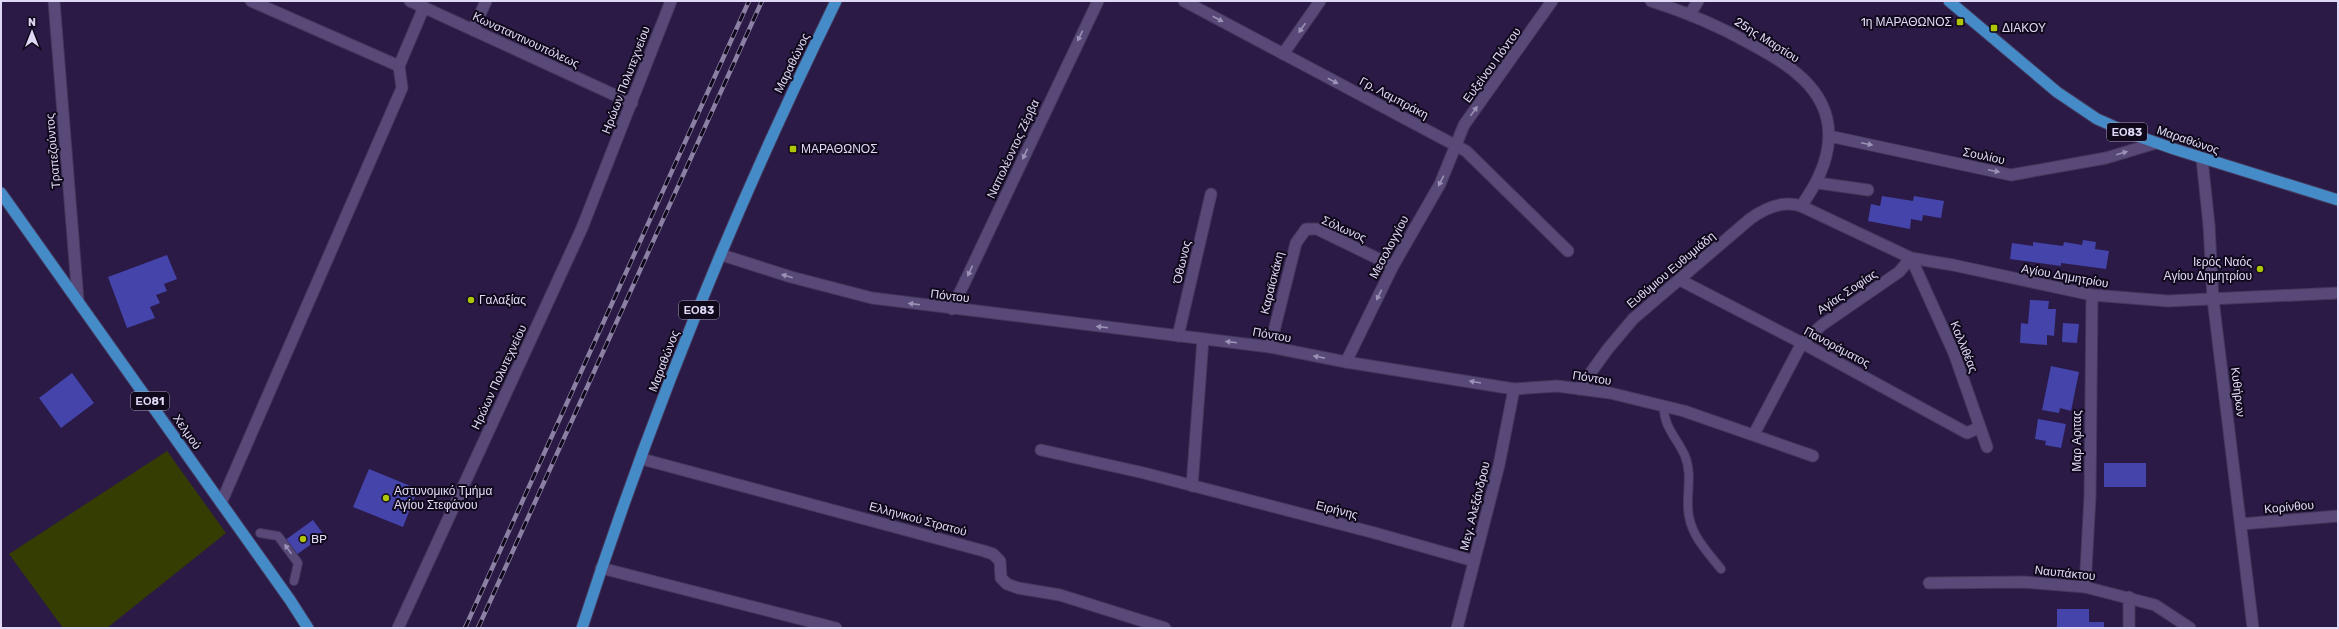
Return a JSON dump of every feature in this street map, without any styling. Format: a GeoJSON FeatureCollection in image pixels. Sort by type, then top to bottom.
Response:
{"type":"FeatureCollection","features":[{"type":"Feature","properties":{"kind":"main road","name":"Μαραθώνος"},"geometry":{"type":"LineString","coordinates":[[582,628],[601,568],[687,339],[784,110],[836,1]]}},
{"type":"Feature","properties":{"kind":"main road","name":"Μαραθώνος"},"geometry":{"type":"LineString","coordinates":[[1950,1],[2073,104],[2111,126],[2202,159],[2338,200]]}},
{"type":"Feature","properties":{"kind":"main road","name":"Χελμού"},"geometry":{"type":"LineString","coordinates":[[1,193],[78,300],[308,628]]}},
{"type":"Feature","properties":{"kind":"street","name":"Τραπεζούντος"},"geometry":{"type":"LineString","coordinates":[[54,1],[78,300]]}},
{"type":"Feature","properties":{"kind":"street"},"geometry":{"type":"LineString","coordinates":[[251,1],[399,66]]}},
{"type":"Feature","properties":{"kind":"street","name":"Κωνσταντινουπόλεως"},"geometry":{"type":"LineString","coordinates":[[410,1],[632,103]]}},
{"type":"Feature","properties":{"kind":"street"},"geometry":{"type":"LineString","coordinates":[[473,30],[486,1]]}},
{"type":"Feature","properties":{"kind":"street","name":"Ηρώων Πολυτεχνείου"},"geometry":{"type":"LineString","coordinates":[[398,628],[582,228],[671,1]]}},
{"type":"Feature","properties":{"kind":"street","name":"Ναπολέοντος Ζέρβα"},"geometry":{"type":"LineString","coordinates":[[952,309],[1098,1]]}},
{"type":"Feature","properties":{"kind":"street","name":"Γρ. Λαμπράκη"},"geometry":{"type":"LineString","coordinates":[[1184,1],[1456,145],[1474,157],[1568,251]]}},
{"type":"Feature","properties":{"kind":"street"},"geometry":{"type":"LineString","coordinates":[[1283,54],[1320,1]]}},
{"type":"Feature","properties":{"kind":"street","name":"Ευξείνου Πόντου"},"geometry":{"type":"LineString","coordinates":[[1456,145],[1464,125],[1552,1]]}},
{"type":"Feature","properties":{"kind":"street","name":"25ης Μαρτίου"},"geometry":{"type":"LineString","coordinates":[[1651,1],[1690,14],[1727,30],[1771,55],[1802,78],[1815,93],[1820,103],[1829,136],[1826,161],[1818,182],[1801,206]]}},
{"type":"Feature","properties":{"kind":"street"},"geometry":{"type":"LineString","coordinates":[[1690,14],[1698,1]]}},
{"type":"Feature","properties":{"kind":"street"},"geometry":{"type":"LineString","coordinates":[[221,503],[402,88],[399,66],[424,8]]}},
{"type":"Feature","properties":{"kind":"street","name":"Σουλίου"},"geometry":{"type":"LineString","coordinates":[[1829,136],[2011,175],[2106,158],[2156,143]]}},
{"type":"Feature","properties":{"kind":"street","name":"Μεσολογγίου"},"geometry":{"type":"LineString","coordinates":[[1346,362],[1393,266],[1440,184],[1456,145]]}},
{"type":"Feature","properties":{"kind":"street","name":"Κυθήρων"},"geometry":{"type":"LineString","coordinates":[[2202,159],[2209,225],[2213,299],[2242,524],[2253,628]]}},
{"type":"Feature","properties":{"kind":"street"},"geometry":{"type":"LineString","coordinates":[[1818,182],[1868,190]]}},
{"type":"Feature","properties":{"kind":"street","name":"Όθωνος"},"geometry":{"type":"LineString","coordinates":[[1178,336],[1211,194]]}},
{"type":"Feature","properties":{"kind":"street","name":"Ευθύμιου Ευθυμιάδη"},"geometry":{"type":"LineString","coordinates":[[1579,389],[1607,350],[1633,319],[1761,211],[1785,204],[1801,206]]}},
{"type":"Feature","properties":{"kind":"street","name":"Αγίου Δημητρίου"},"geometry":{"type":"LineString","coordinates":[[1801,206],[1912,258],[1954,265],[2092,295],[2145,300],[2213,299],[2338,293]]}},
{"type":"Feature","properties":{"kind":"street","name":"Σόλωνος"},"geometry":{"type":"LineString","coordinates":[[1306,229],[1317,229],[1393,266]]}},
{"type":"Feature","properties":{"kind":"street","name":"Καραϊσκάκη"},"geometry":{"type":"LineString","coordinates":[[1270,347],[1296,243],[1306,229]]}},
{"type":"Feature","properties":{"kind":"street","name":"Πόντου"},"geometry":{"type":"LineString","coordinates":[[722,255],[791,277],[872,298],[1270,347],[1346,362],[1514,389],[1557,386],[1635,399],[1664,406],[1754,434],[1813,456]]}},
{"type":"Feature","properties":{"kind":"street","name":"Αγίας Σοφίας"},"geometry":{"type":"LineString","coordinates":[[1754,434],[1802,343],[1822,325],[1899,272],[1912,258]]}},
{"type":"Feature","properties":{"kind":"street","name":"Καλλιθέας"},"geometry":{"type":"LineString","coordinates":[[1912,258],[1954,353],[1987,447]]}},
{"type":"Feature","properties":{"kind":"street","name":"Πανοράματος"},"geometry":{"type":"LineString","coordinates":[[1680,280],[1802,343],[1967,433],[1980,427]]}},
{"type":"Feature","properties":{"kind":"street","name":"Μαρ Αριτας"},"geometry":{"type":"LineString","coordinates":[[2085,587],[2090,497],[2092,295]]}},
{"type":"Feature","properties":{"kind":"street"},"geometry":{"type":"LineString","coordinates":[[1192,486],[1203,339]]}},
{"type":"Feature","properties":{"kind":"street","name":"Μεγ. Αλεξάνδρου"},"geometry":{"type":"LineString","coordinates":[[1457,628],[1499,465],[1514,389]]}},
{"type":"Feature","properties":{"kind":"street","name":"Ειρήνης"},"geometry":{"type":"LineString","coordinates":[[1041,450],[1110,464],[1375,533],[1474,561]]}},
{"type":"Feature","properties":{"kind":"street","name":"Ελληνικού Στρατού"},"geometry":{"type":"LineString","coordinates":[[642,459],[984,551],[993,554],[1000,561],[1001,578],[1008,584],[1068,597],[1165,628]]}},
{"type":"Feature","properties":{"kind":"street","name":"Κορίνθου"},"geometry":{"type":"LineString","coordinates":[[2242,524],[2338,516]]}},
{"type":"Feature","properties":{"kind":"street"},"geometry":{"type":"LineString","coordinates":[[601,568],[836,628]]}},
{"type":"Feature","properties":{"kind":"street","name":"Ναυπάκτου"},"geometry":{"type":"LineString","coordinates":[[1929,582],[2023,582],[2085,587],[2129,596],[2155,605],[2190,628]]}},
{"type":"Feature","properties":{"kind":"street"},"geometry":{"type":"LineString","coordinates":[[2129,596],[2129,628]]}},
{"type":"Feature","properties":{"kind":"lane"},"geometry":{"type":"LineString","coordinates":[[1664,406],[1666,423],[1685,456],[1688,468],[1688,508],[1692,530],[1696,538],[1721,569]]}},
{"type":"Feature","properties":{"kind":"lane"},"geometry":{"type":"LineString","coordinates":[[260,533],[278,536],[294,557],[298,563],[294,581]]}},
{"type":"Feature","properties":{"kind":"green space"},"geometry":{"type":"Polygon","coordinates":[[[167,451],[226,533],[107,628],[63,628],[9,554],[167,451]]]}},
{"type":"Feature","properties":{"kind":"building"},"geometry":{"type":"Polygon","coordinates":[[[1882,196],[1913,201],[1914,196],[1944,201],[1941,218],[1923,215],[1922,221],[1911,219],[1910,229],[1868,221],[1871,204],[1880,206],[1882,196]]]}},
{"type":"Feature","properties":{"kind":"building"},"geometry":{"type":"Polygon","coordinates":[[[2083,240],[2096,242],[2095,249],[2109,251],[2106,269],[2061,263],[2061,266],[2010,259],[2012,243],[2033,246],[2033,242],[2063,246],[2064,242],[2082,245],[2083,240]]]}},
{"type":"Feature","properties":{"kind":"building"},"geometry":{"type":"Polygon","coordinates":[[[167,255],[177,279],[164,284],[167,291],[156,295],[160,303],[150,307],[155,318],[127,328],[108,277],[167,255]]]}},
{"type":"Feature","properties":{"kind":"building"},"geometry":{"type":"Polygon","coordinates":[[[2030,300],[2049,301],[2048,309],[2056,309],[2054,336],[2047,335],[2047,345],[2020,343],[2021,323],[2028,324],[2030,300]]]}},
{"type":"Feature","properties":{"kind":"building"},"geometry":{"type":"Polygon","coordinates":[[[2063,323],[2079,324],[2077,343],[2062,342],[2063,323]]]}},
{"type":"Feature","properties":{"kind":"building"},"geometry":{"type":"Polygon","coordinates":[[[2051,366],[2079,372],[2071,411],[2060,408],[2059,413],[2042,410],[2051,366]]]}},
{"type":"Feature","properties":{"kind":"building"},"geometry":{"type":"Polygon","coordinates":[[[72,373],[94,403],[61,428],[39,398],[72,373]]]}},
{"type":"Feature","properties":{"kind":"building"},"geometry":{"type":"Polygon","coordinates":[[[2038,419],[2066,424],[2061,448],[2045,445],[2046,441],[2035,439],[2038,419]]]}},
{"type":"Feature","properties":{"kind":"building"},"geometry":{"type":"Polygon","coordinates":[[[2104,463],[2146,463],[2146,487],[2104,487],[2104,463]]]}},
{"type":"Feature","properties":{"kind":"building","name":"Αστυνομικό Τμήμα Αγίου Στεφάνου"},"geometry":{"type":"Polygon","coordinates":[[[369,469],[418,489],[403,527],[353,507],[369,469]]]}},
{"type":"Feature","properties":{"kind":"building","name":"BP"},"geometry":{"type":"Polygon","coordinates":[[[313,520],[324,535],[292,558],[281,543],[313,520]]]}},
{"type":"Feature","properties":{"kind":"building"},"geometry":{"type":"Polygon","coordinates":[[[2057,609],[2089,609],[2089,622],[2104,622],[2104,628],[2057,628],[2057,609]]]}},
{"type":"Feature","properties":{"kind":"railway"},"geometry":{"type":"LineString","coordinates":[[465,628],[749,1]]}},
{"type":"Feature","properties":{"kind":"railway"},"geometry":{"type":"LineString","coordinates":[[478,628],[762,1]]}},
{"type":"Feature","properties":{"kind":"place","name":"1η ΜΑΡΑΘΩΝΟΣ"},"geometry":{"type":"Point","coordinates":[1960,22]}},
{"type":"Feature","properties":{"kind":"place","name":"ΔΙΑΚΟΥ"},"geometry":{"type":"Point","coordinates":[1994,28]}},
{"type":"Feature","properties":{"kind":"place","name":"ΜΑΡΑΘΩΝΟΣ"},"geometry":{"type":"Point","coordinates":[793,149]}},
{"type":"Feature","properties":{"kind":"place","name":"Ιερός Ναός Αγίου Δημητρίου"},"geometry":{"type":"Point","coordinates":[2260,269]}},
{"type":"Feature","properties":{"kind":"place","name":"Γαλαξίας"},"geometry":{"type":"Point","coordinates":[471,300]}},
{"type":"Feature","properties":{"kind":"place","name":"Αστυνομικό Τμήμα Αγίου Στεφάνου"},"geometry":{"type":"Point","coordinates":[386,498]}},
{"type":"Feature","properties":{"kind":"place","name":"BP"},"geometry":{"type":"Point","coordinates":[303,539]}}]}
